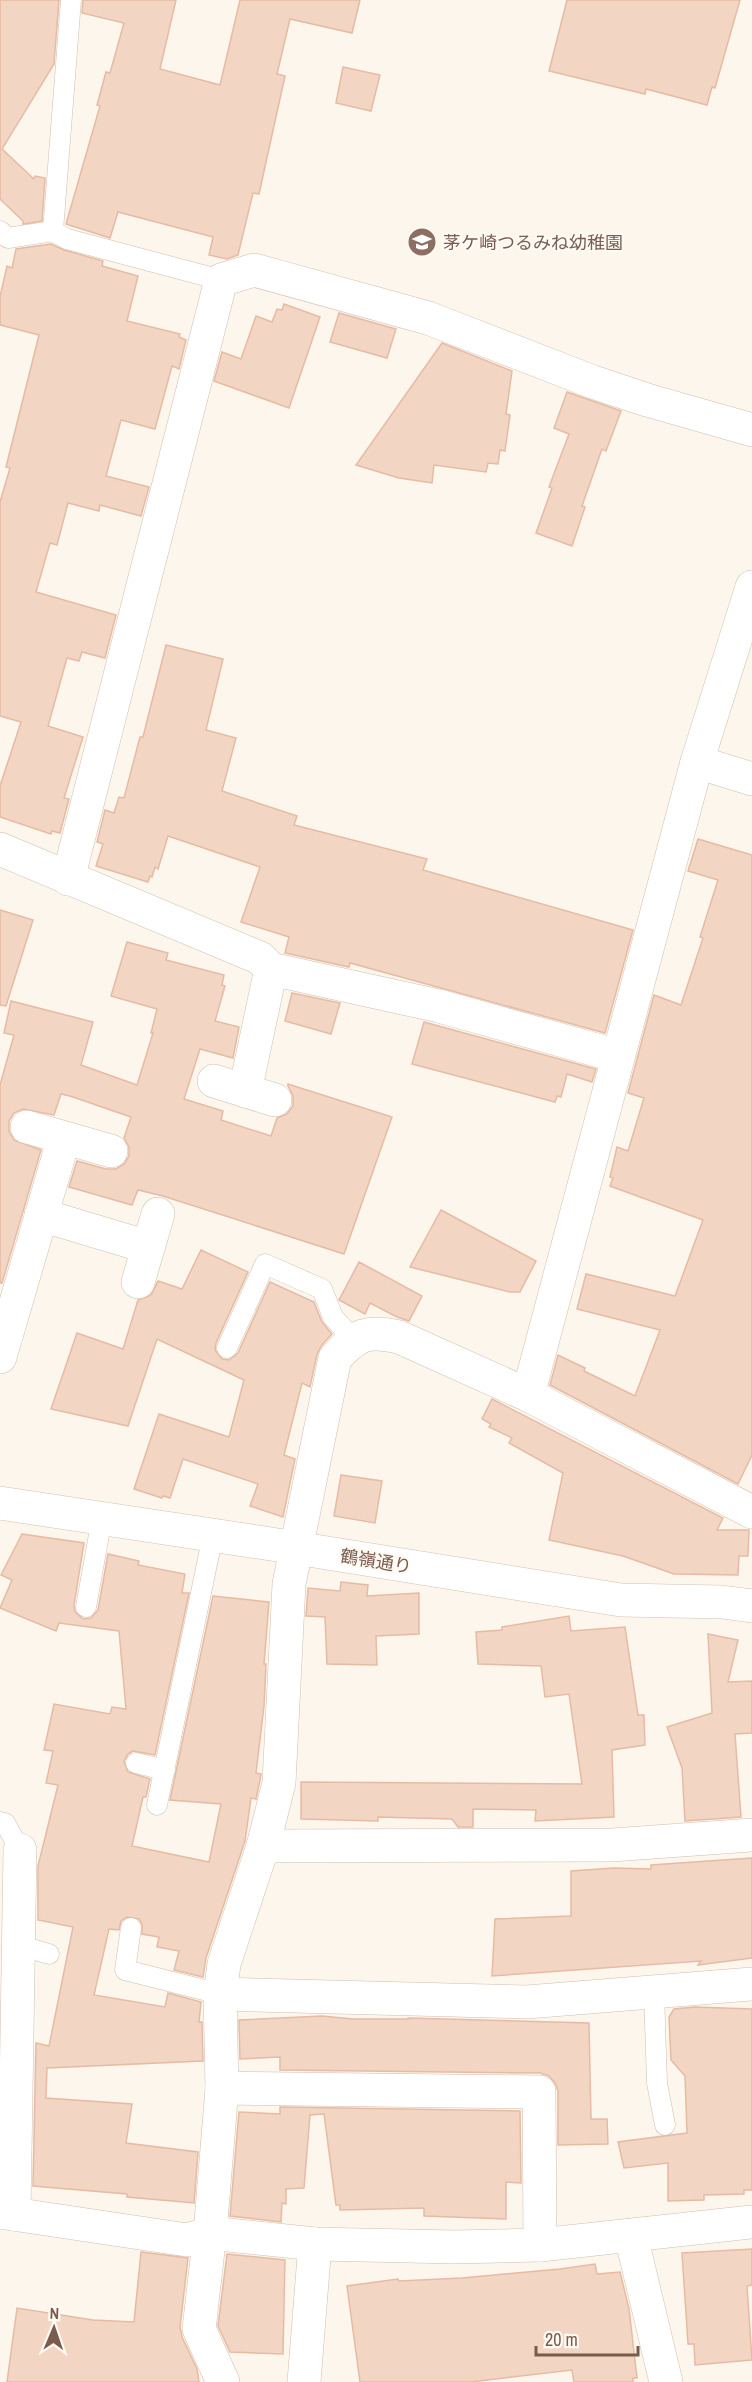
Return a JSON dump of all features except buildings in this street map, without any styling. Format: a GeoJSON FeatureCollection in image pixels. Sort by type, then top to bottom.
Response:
{"type":"FeatureCollection","features":[{"type":"Feature","properties":{"kind":"street"},"geometry":{"type":"LineString","coordinates":[[68,879],[221,280],[254,270],[428,318],[593,382],[752,430]]}},
{"type":"Feature","properties":{"kind":"street"},"geometry":{"type":"LineString","coordinates":[[528,1395],[698,762],[752,587]]}},
{"type":"Feature","properties":{"kind":"street"},"geometry":{"type":"LineString","coordinates":[[698,762],[752,779]]}},
{"type":"Feature","properties":{"kind":"street"},"geometry":{"type":"LineString","coordinates":[[0,849],[260,958],[271,969],[439,1006],[618,1056]]}},
{"type":"Feature","properties":{"kind":"street"},"geometry":{"type":"LineString","coordinates":[[214,1081],[260,1095],[271,969]]}},
{"type":"Feature","properties":{"kind":"street"},"geometry":{"type":"LineString","coordinates":[[27,1127],[111,1151]]}},
{"type":"Feature","properties":{"kind":"street"},"geometry":{"type":"LineString","coordinates":[[0,1357],[64,1138]]}},
{"type":"Feature","properties":{"kind":"street"},"geometry":{"type":"LineString","coordinates":[[138,1282],[158,1214]]}},
{"type":"Feature","properties":{"kind":"street"},"geometry":{"type":"LineString","coordinates":[[41,1215],[148,1247]]}},
{"type":"Feature","properties":{"kind":"street"},"geometry":{"type":"LineString","coordinates":[[223,2382],[200,2329],[222,2088],[220,1994],[224,1964],[263,1846],[279,1784],[290,1584],[295,1548],[335,1358],[353,1339],[378,1332],[399,1337],[528,1395],[752,1512]]}},
{"type":"Feature","properties":{"kind":"street","name":"鶴嶺通り"},"geometry":{"type":"LineString","coordinates":[[1,1507],[102,1518],[621,1600],[722,1602],[752,1606]]}},
{"type":"Feature","properties":{"kind":"street"},"geometry":{"type":"LineString","coordinates":[[263,1846],[612,1845],[752,1835]]}},
{"type":"Feature","properties":{"kind":"street"},"geometry":{"type":"LineString","coordinates":[[21,1850],[18,1945],[8,1975],[7,2213],[187,2240],[210,2233],[315,2244],[456,2247],[540,2245],[752,2222]]}},
{"type":"Feature","properties":{"kind":"street"},"geometry":{"type":"LineString","coordinates":[[220,1994],[527,2002],[752,1984]]}},
{"type":"Feature","properties":{"kind":"street"},"geometry":{"type":"LineString","coordinates":[[222,2088],[539,2092],[540,2245]]}},
{"type":"Feature","properties":{"kind":"street"},"geometry":{"type":"LineString","coordinates":[[631,2236],[666,2382]]}},
{"type":"Feature","properties":{"kind":"street"},"geometry":{"type":"LineString","coordinates":[[304,2382],[315,2244]]}},
{"type":"Feature","properties":{"kind":"lane"},"geometry":{"type":"LineString","coordinates":[[53,231],[71,0]]}},
{"type":"Feature","properties":{"kind":"lane"},"geometry":{"type":"LineString","coordinates":[[0,231],[8,238],[53,231],[68,239],[221,280]]}},
{"type":"Feature","properties":{"kind":"lane"},"geometry":{"type":"LineString","coordinates":[[227,1348],[265,1264],[322,1289],[333,1317],[353,1339]]}},
{"type":"Feature","properties":{"kind":"lane"},"geometry":{"type":"LineString","coordinates":[[86,1607],[102,1518]]}},
{"type":"Feature","properties":{"kind":"lane"},"geometry":{"type":"LineString","coordinates":[[158,1805],[213,1535]]}},
{"type":"Feature","properties":{"kind":"lane"},"geometry":{"type":"LineString","coordinates":[[136,1763],[165,1770]]}},
{"type":"Feature","properties":{"kind":"lane"},"geometry":{"type":"LineString","coordinates":[[0,1822],[5,1823],[21,1850]]}},
{"type":"Feature","properties":{"kind":"lane"},"geometry":{"type":"LineString","coordinates":[[131,1928],[125,1970],[220,1994]]}},
{"type":"Feature","properties":{"kind":"lane"},"geometry":{"type":"LineString","coordinates":[[18,1945],[49,1954]]}},
{"type":"Feature","properties":{"kind":"lane"},"geometry":{"type":"LineString","coordinates":[[654,1992],[657,2083],[665,2125]]}},
{"type":"Feature","properties":{"kind":"place","name":"茅ケ崎つるみね幼稚園"},"geometry":{"type":"Point","coordinates":[422,242]}}]}
